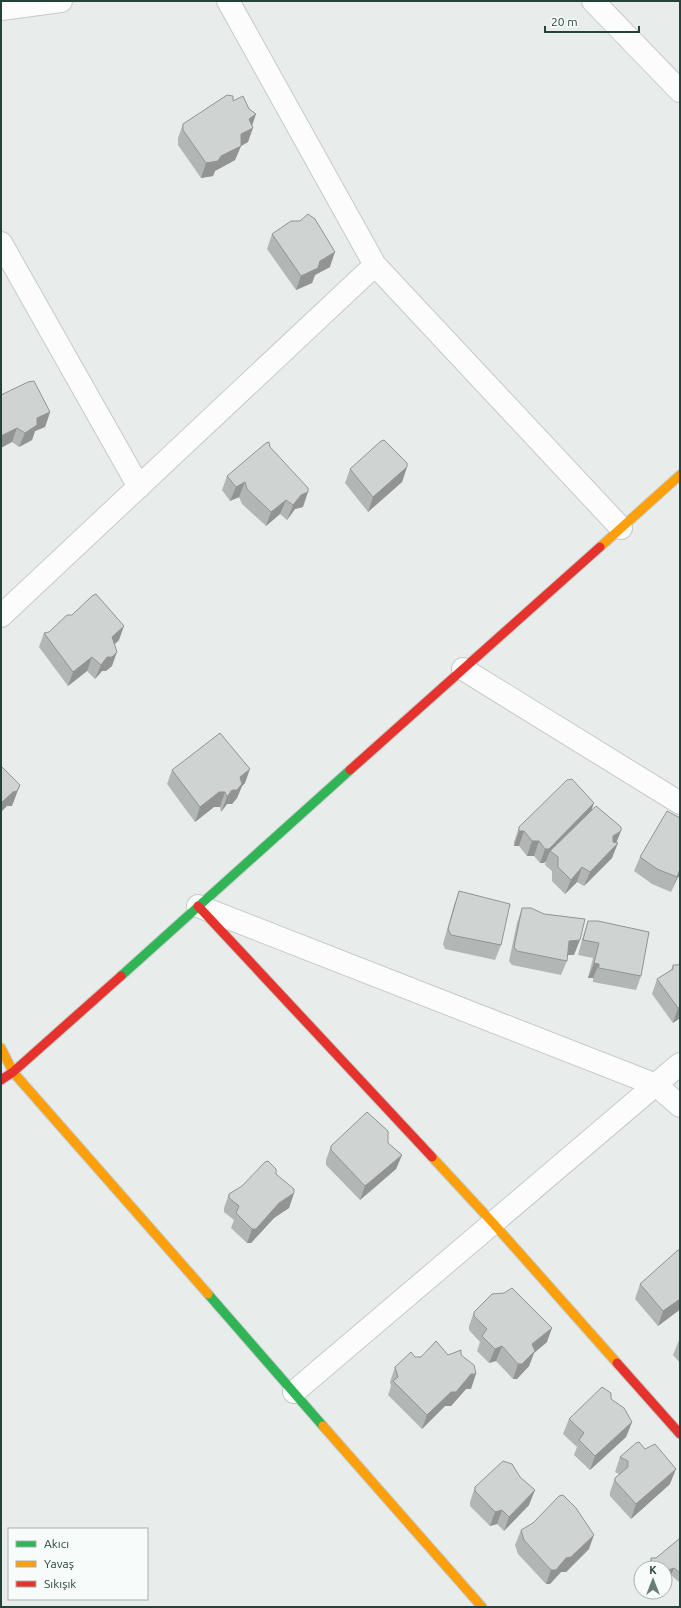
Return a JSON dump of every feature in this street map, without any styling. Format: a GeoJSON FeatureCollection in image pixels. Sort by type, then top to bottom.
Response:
{"type":"FeatureCollection","features":[{"type":"Feature","properties":{"kind":"street"},"geometry":{"type":"LineString","coordinates":[[1,9],[61,1]]}},
{"type":"Feature","properties":{"kind":"street"},"geometry":{"type":"LineString","coordinates":[[228,1],[375,265],[621,528]]}},
{"type":"Feature","properties":{"kind":"street"},"geometry":{"type":"LineString","coordinates":[[592,1],[680,91]]}},
{"type":"Feature","properties":{"kind":"street"},"geometry":{"type":"LineString","coordinates":[[1,243],[139,487]]}},
{"type":"Feature","properties":{"kind":"street"},"geometry":{"type":"LineString","coordinates":[[1,616],[375,265]]}},
{"type":"Feature","properties":{"kind":"street"},"geometry":{"type":"LineString","coordinates":[[1,1080],[12,1072],[198,906],[680,474]]}},
{"type":"Feature","properties":{"kind":"street"},"geometry":{"type":"LineString","coordinates":[[463,669],[680,803]]}},
{"type":"Feature","properties":{"kind":"street"},"geometry":{"type":"LineString","coordinates":[[198,906],[656,1085],[680,1106]]}},
{"type":"Feature","properties":{"kind":"street"},"geometry":{"type":"LineString","coordinates":[[198,906],[493,1223],[680,1434]]}},
{"type":"Feature","properties":{"kind":"street"},"geometry":{"type":"LineString","coordinates":[[1,1048],[12,1072],[482,1607]]}},
{"type":"Feature","properties":{"kind":"street"},"geometry":{"type":"LineString","coordinates":[[294,1392],[680,1064]]}},
{"type":"Feature","properties":{"kind":"building"},"geometry":{"type":"Polygon","coordinates":[[[227,95],[233,96],[233,101],[243,96],[249,109],[256,114],[249,119],[253,128],[241,134],[241,146],[221,156],[218,161],[206,163],[183,130],[183,124],[227,95]]]}},
{"type":"Feature","properties":{"kind":"building"},"geometry":{"type":"Polygon","coordinates":[[[308,214],[315,219],[335,252],[320,261],[318,268],[301,276],[272,234],[291,221],[300,221],[308,214]]]}},
{"type":"Feature","properties":{"kind":"building"},"geometry":{"type":"Polygon","coordinates":[[[34,381],[50,412],[37,418],[37,425],[25,433],[17,428],[1,436],[1,395],[28,382],[34,381]]]}},
{"type":"Feature","properties":{"kind":"building"},"geometry":{"type":"Polygon","coordinates":[[[384,440],[407,463],[407,467],[373,497],[350,469],[384,440]]]}},
{"type":"Feature","properties":{"kind":"building"},"geometry":{"type":"Polygon","coordinates":[[[269,442],[270,447],[308,488],[308,492],[301,495],[293,505],[286,500],[271,512],[247,489],[245,482],[236,487],[227,476],[269,442]]]}},
{"type":"Feature","properties":{"kind":"building"},"geometry":{"type":"Polygon","coordinates":[[[96,594],[124,626],[112,637],[117,652],[112,657],[107,657],[101,665],[92,657],[73,672],[44,633],[49,632],[67,615],[72,615],[96,594]]]}},
{"type":"Feature","properties":{"kind":"building"},"geometry":{"type":"Polygon","coordinates":[[[220,733],[250,769],[240,777],[242,784],[237,790],[232,790],[227,797],[225,792],[219,792],[200,807],[172,770],[220,733]]]}},
{"type":"Feature","properties":{"kind":"building"},"geometry":{"type":"Polygon","coordinates":[[[1,766],[20,785],[17,791],[13,792],[1,803],[1,766]]]}},
{"type":"Feature","properties":{"kind":"building"},"geometry":{"type":"Polygon","coordinates":[[[572,779],[594,803],[549,849],[545,849],[539,841],[532,841],[524,831],[519,831],[519,827],[567,780],[572,779]]]}},
{"type":"Feature","properties":{"kind":"building"},"geometry":{"type":"Polygon","coordinates":[[[596,806],[621,827],[621,831],[613,836],[613,842],[618,843],[590,872],[582,867],[571,880],[558,867],[558,857],[550,851],[596,806]]]}},
{"type":"Feature","properties":{"kind":"building"},"geometry":{"type":"Polygon","coordinates":[[[667,811],[680,818],[680,869],[677,877],[657,869],[640,857],[667,811]]]}},
{"type":"Feature","properties":{"kind":"building"},"geometry":{"type":"Polygon","coordinates":[[[459,891],[510,904],[501,945],[451,935],[448,929],[459,891]]]}},
{"type":"Feature","properties":{"kind":"building"},"geometry":{"type":"Polygon","coordinates":[[[522,908],[531,908],[544,914],[585,919],[580,940],[569,941],[567,961],[517,951],[514,947],[522,908]]]}},
{"type":"Feature","properties":{"kind":"building"},"geometry":{"type":"Polygon","coordinates":[[[588,921],[598,921],[649,932],[641,976],[599,968],[599,964],[594,963],[599,943],[583,940],[588,921]]]}},
{"type":"Feature","properties":{"kind":"building"},"geometry":{"type":"Polygon","coordinates":[[[680,963],[680,1007],[678,1008],[657,979],[673,969],[673,965],[678,965],[680,963]]]}},
{"type":"Feature","properties":{"kind":"building"},"geometry":{"type":"Polygon","coordinates":[[[367,1112],[388,1131],[388,1143],[402,1155],[365,1186],[331,1150],[331,1146],[367,1112]]]}},
{"type":"Feature","properties":{"kind":"building"},"geometry":{"type":"Polygon","coordinates":[[[268,1161],[276,1169],[276,1174],[294,1189],[294,1193],[279,1203],[256,1229],[252,1229],[236,1213],[239,1206],[229,1198],[229,1194],[242,1186],[265,1162],[268,1161]]]}},
{"type":"Feature","properties":{"kind":"building"},"geometry":{"type":"Polygon","coordinates":[[[678,1250],[680,1250],[680,1299],[663,1311],[640,1284],[678,1250]]]}},
{"type":"Feature","properties":{"kind":"building"},"geometry":{"type":"Polygon","coordinates":[[[512,1288],[552,1328],[532,1344],[535,1351],[522,1364],[518,1364],[502,1346],[495,1349],[482,1336],[487,1329],[474,1316],[474,1312],[492,1294],[504,1293],[512,1288]]]}},
{"type":"Feature","properties":{"kind":"building"},"geometry":{"type":"Polygon","coordinates":[[[436,1341],[448,1355],[461,1350],[461,1355],[474,1365],[476,1374],[471,1374],[456,1392],[451,1392],[427,1415],[393,1381],[398,1377],[395,1367],[411,1352],[415,1357],[421,1357],[436,1341]]]}},
{"type":"Feature","properties":{"kind":"building"},"geometry":{"type":"Polygon","coordinates":[[[602,1387],[611,1393],[611,1399],[624,1408],[632,1422],[595,1456],[579,1440],[584,1433],[569,1419],[602,1387]]]}},
{"type":"Feature","properties":{"kind":"building"},"geometry":{"type":"Polygon","coordinates":[[[639,1442],[645,1449],[655,1444],[676,1469],[636,1504],[615,1481],[615,1478],[628,1467],[628,1461],[620,1457],[639,1442]]]}},
{"type":"Feature","properties":{"kind":"building"},"geometry":{"type":"Polygon","coordinates":[[[503,1461],[512,1464],[520,1477],[535,1490],[509,1517],[502,1510],[495,1512],[475,1491],[475,1487],[503,1461]]]}},
{"type":"Feature","properties":{"kind":"building"},"geometry":{"type":"Polygon","coordinates":[[[563,1495],[576,1508],[594,1535],[571,1557],[566,1558],[556,1570],[551,1570],[524,1540],[521,1530],[533,1523],[559,1496],[563,1495]]]}},
{"type":"Feature","properties":{"kind":"building"},"geometry":{"type":"Polygon","coordinates":[[[680,1539],[680,1573],[673,1568],[673,1560],[651,1560],[651,1558],[656,1558],[680,1539]]]}},
{"type":"Feature","properties":{"kind":"traffic: fast"},"geometry":{"type":"LineString","coordinates":[[121,976],[350,770]]}},
{"type":"Feature","properties":{"kind":"traffic: fast"},"geometry":{"type":"LineString","coordinates":[[208,1294],[323,1426]]}},
{"type":"Feature","properties":{"kind":"traffic: slow"},"geometry":{"type":"LineString","coordinates":[[600,547],[680,475]]}},
{"type":"Feature","properties":{"kind":"traffic: slow"},"geometry":{"type":"LineString","coordinates":[[1,1048],[13,1072],[208,1294]]}},
{"type":"Feature","properties":{"kind":"traffic: slow"},"geometry":{"type":"LineString","coordinates":[[432,1157],[493,1223],[617,1363]]}},
{"type":"Feature","properties":{"kind":"traffic: slow"},"geometry":{"type":"LineString","coordinates":[[323,1426],[482,1607]]}},
{"type":"Feature","properties":{"kind":"traffic: jam"},"geometry":{"type":"LineString","coordinates":[[350,770],[600,547]]}},
{"type":"Feature","properties":{"kind":"traffic: jam"},"geometry":{"type":"LineString","coordinates":[[198,906],[432,1157]]}},
{"type":"Feature","properties":{"kind":"traffic: jam"},"geometry":{"type":"LineString","coordinates":[[1,1080],[13,1072],[121,976]]}},
{"type":"Feature","properties":{"kind":"traffic: jam"},"geometry":{"type":"LineString","coordinates":[[617,1363],[680,1434]]}}]}
